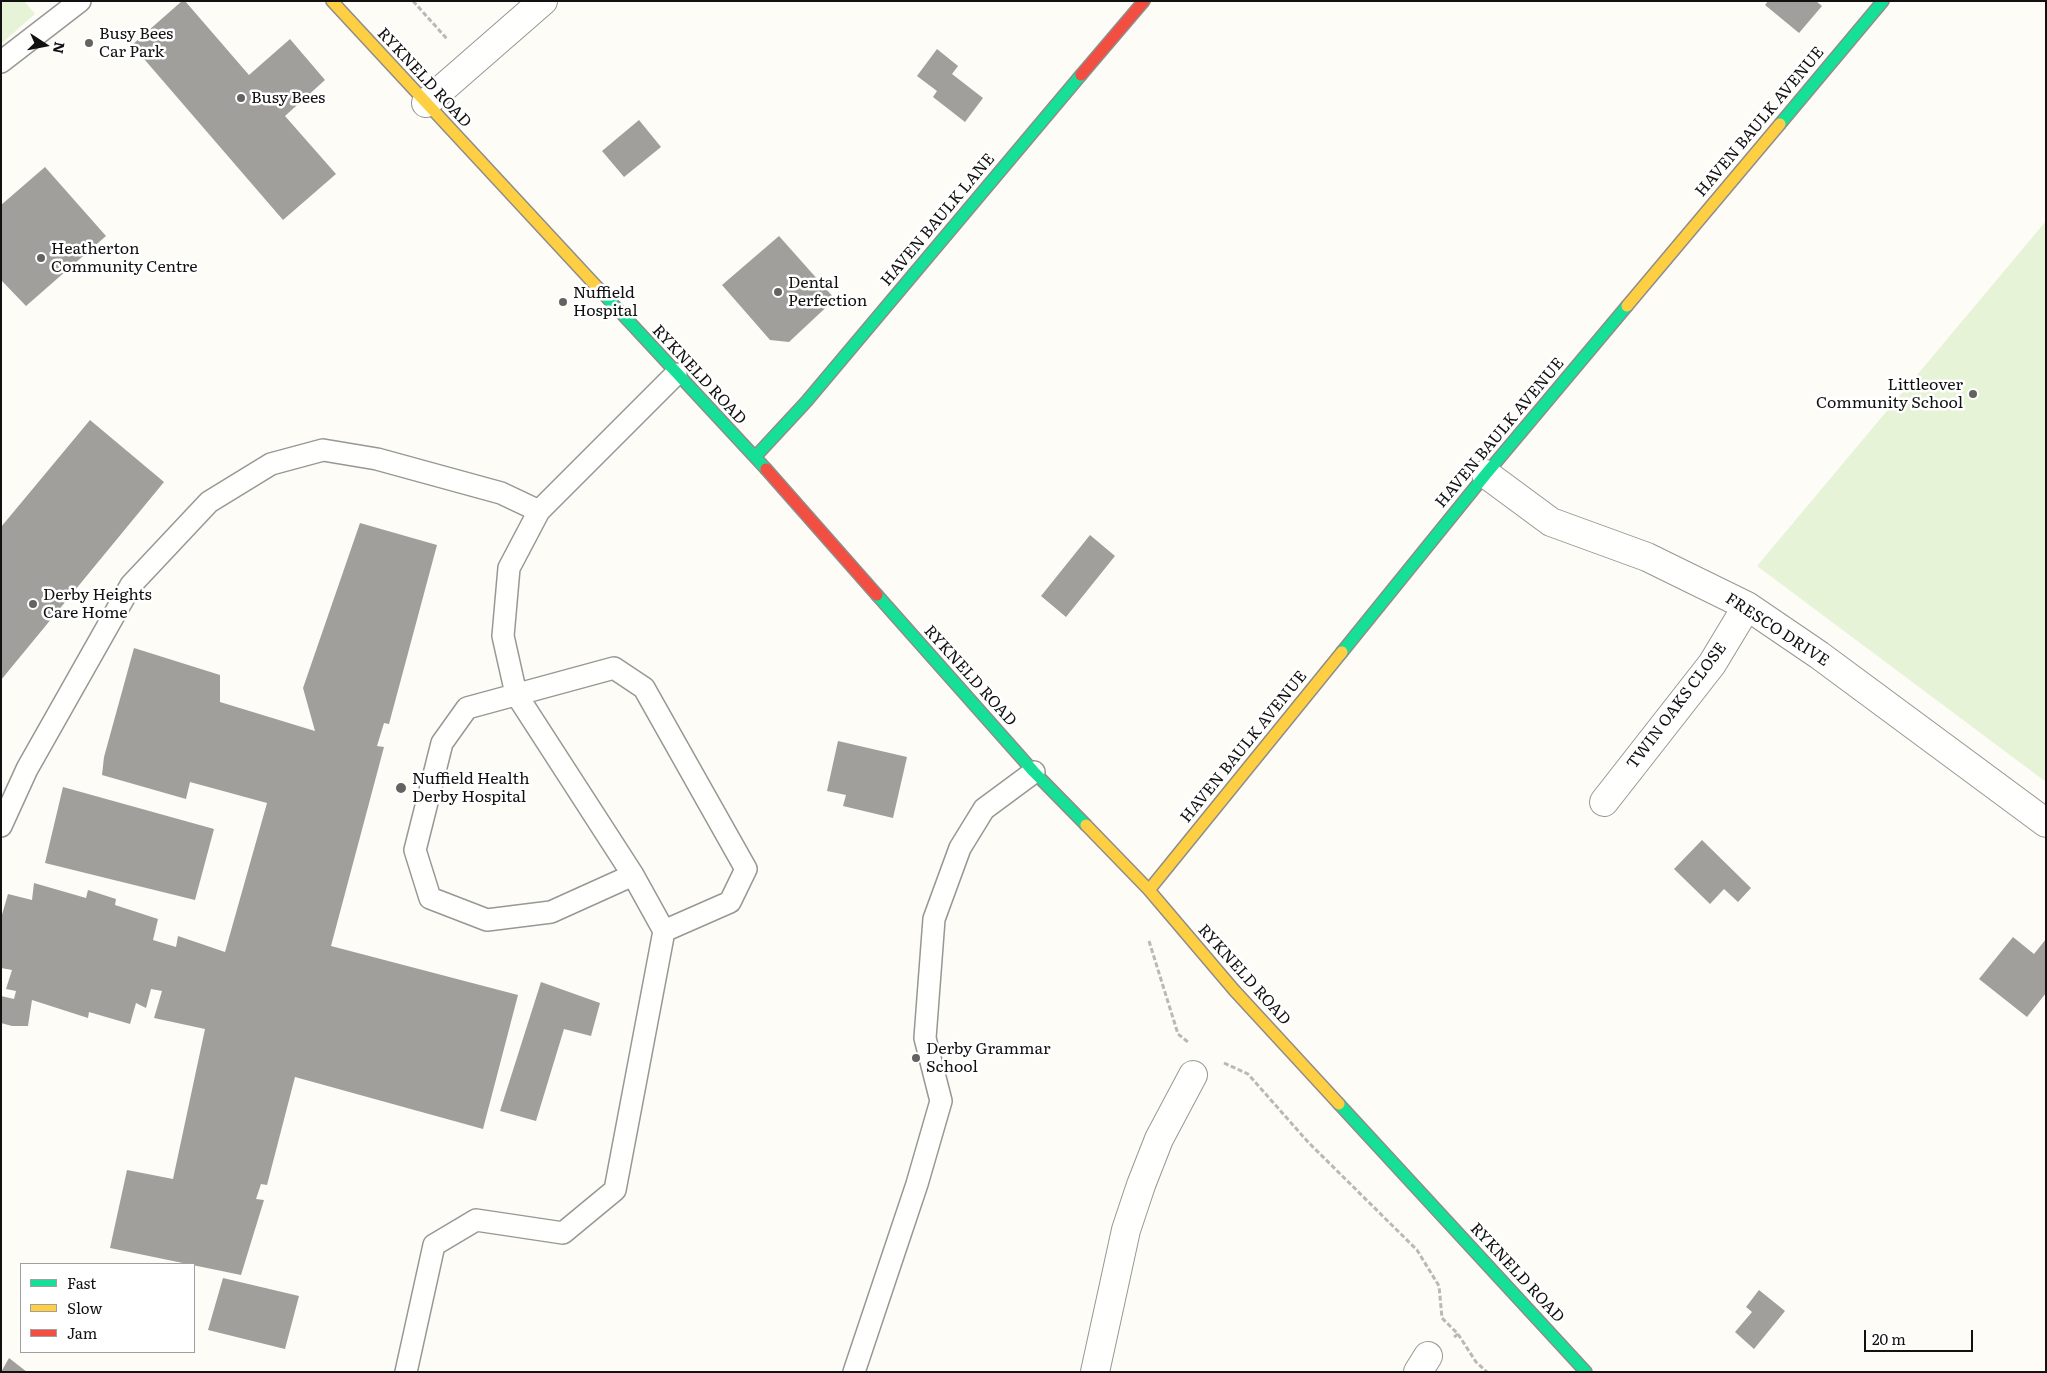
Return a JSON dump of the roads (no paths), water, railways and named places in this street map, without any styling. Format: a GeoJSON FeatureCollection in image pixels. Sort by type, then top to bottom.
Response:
{"type":"FeatureCollection","features":[{"type":"Feature","properties":{"kind":"street","name":"RYKNELD ROAD"},"geometry":{"type":"LineString","coordinates":[[332,1],[755,457],[1034,772],[1148,890],[1234,990],[1586,1372]]}},
{"type":"Feature","properties":{"kind":"street"},"geometry":{"type":"LineString","coordinates":[[426,103],[543,1]]}},
{"type":"Feature","properties":{"kind":"street","name":"HAVEN BAULK LANE"},"geometry":{"type":"LineString","coordinates":[[755,457],[806,402],[1144,1]]}},
{"type":"Feature","properties":{"kind":"street","name":"HAVEN BAULK AVENUE"},"geometry":{"type":"LineString","coordinates":[[1148,890],[1486,474],[1883,1]]}},
{"type":"Feature","properties":{"kind":"street","name":"FRESCO DRIVE"},"geometry":{"type":"LineString","coordinates":[[1486,474],[1551,522],[1647,557],[1747,606],[1819,655],[2046,823]]}},
{"type":"Feature","properties":{"kind":"street","name":"TWIN OAKS CLOSE"},"geometry":{"type":"LineString","coordinates":[[1604,802],[1712,664],[1747,606]]}},
{"type":"Feature","properties":{"kind":"street"},"geometry":{"type":"LineString","coordinates":[[1095,1372],[1126,1230],[1141,1185],[1159,1139],[1198,1064]]}},
{"type":"Feature","properties":{"kind":"lane"},"geometry":{"type":"LineString","coordinates":[[1,62],[80,1]]}},
{"type":"Feature","properties":{"kind":"lane"},"geometry":{"type":"LineString","coordinates":[[406,1372],[434,1245],[476,1220],[564,1233],[615,1190],[664,931],[633,876],[516,694],[503,636],[509,568],[539,512],[676,374]]}},
{"type":"Feature","properties":{"kind":"lane"},"geometry":{"type":"LineString","coordinates":[[1,826],[27,768],[131,585],[208,502],[271,464],[323,450],[368,458],[502,493],[539,512]]}},
{"type":"Feature","properties":{"kind":"lane"},"geometry":{"type":"LineString","coordinates":[[633,876],[551,912],[488,920],[430,898],[415,850],[442,743],[467,708],[614,668],[644,688],[746,869],[730,902],[664,931]]}},
{"type":"Feature","properties":{"kind":"lane"},"geometry":{"type":"LineString","coordinates":[[854,1372],[917,1184],[941,1101],[925,1038],[934,919],[960,848],[984,809],[1034,772]]}},
{"type":"Feature","properties":{"kind":"place","name":"Busy Bees Car Park"},"geometry":{"type":"Point","coordinates":[89,43]}},
{"type":"Feature","properties":{"kind":"place","name":"Busy Bees"},"geometry":{"type":"Point","coordinates":[241,98]}},
{"type":"Feature","properties":{"kind":"place","name":"Heatherton Community Centre"},"geometry":{"type":"Point","coordinates":[41,258]}},
{"type":"Feature","properties":{"kind":"place","name":"Dental Perfection"},"geometry":{"type":"Point","coordinates":[778,292]}},
{"type":"Feature","properties":{"kind":"place","name":"Nuffield Hospital"},"geometry":{"type":"Point","coordinates":[563,302]}},
{"type":"Feature","properties":{"kind":"place","name":"Littleover Community School"},"geometry":{"type":"Point","coordinates":[1973,394]}},
{"type":"Feature","properties":{"kind":"place","name":"Derby Heights Care Home"},"geometry":{"type":"Point","coordinates":[33,604]}},
{"type":"Feature","properties":{"kind":"place","name":"Nuffield Health Derby Hospital"},"geometry":{"type":"Point","coordinates":[401,788]}},
{"type":"Feature","properties":{"kind":"place","name":"Derby Grammar School"},"geometry":{"type":"Point","coordinates":[916,1058]}}]}
